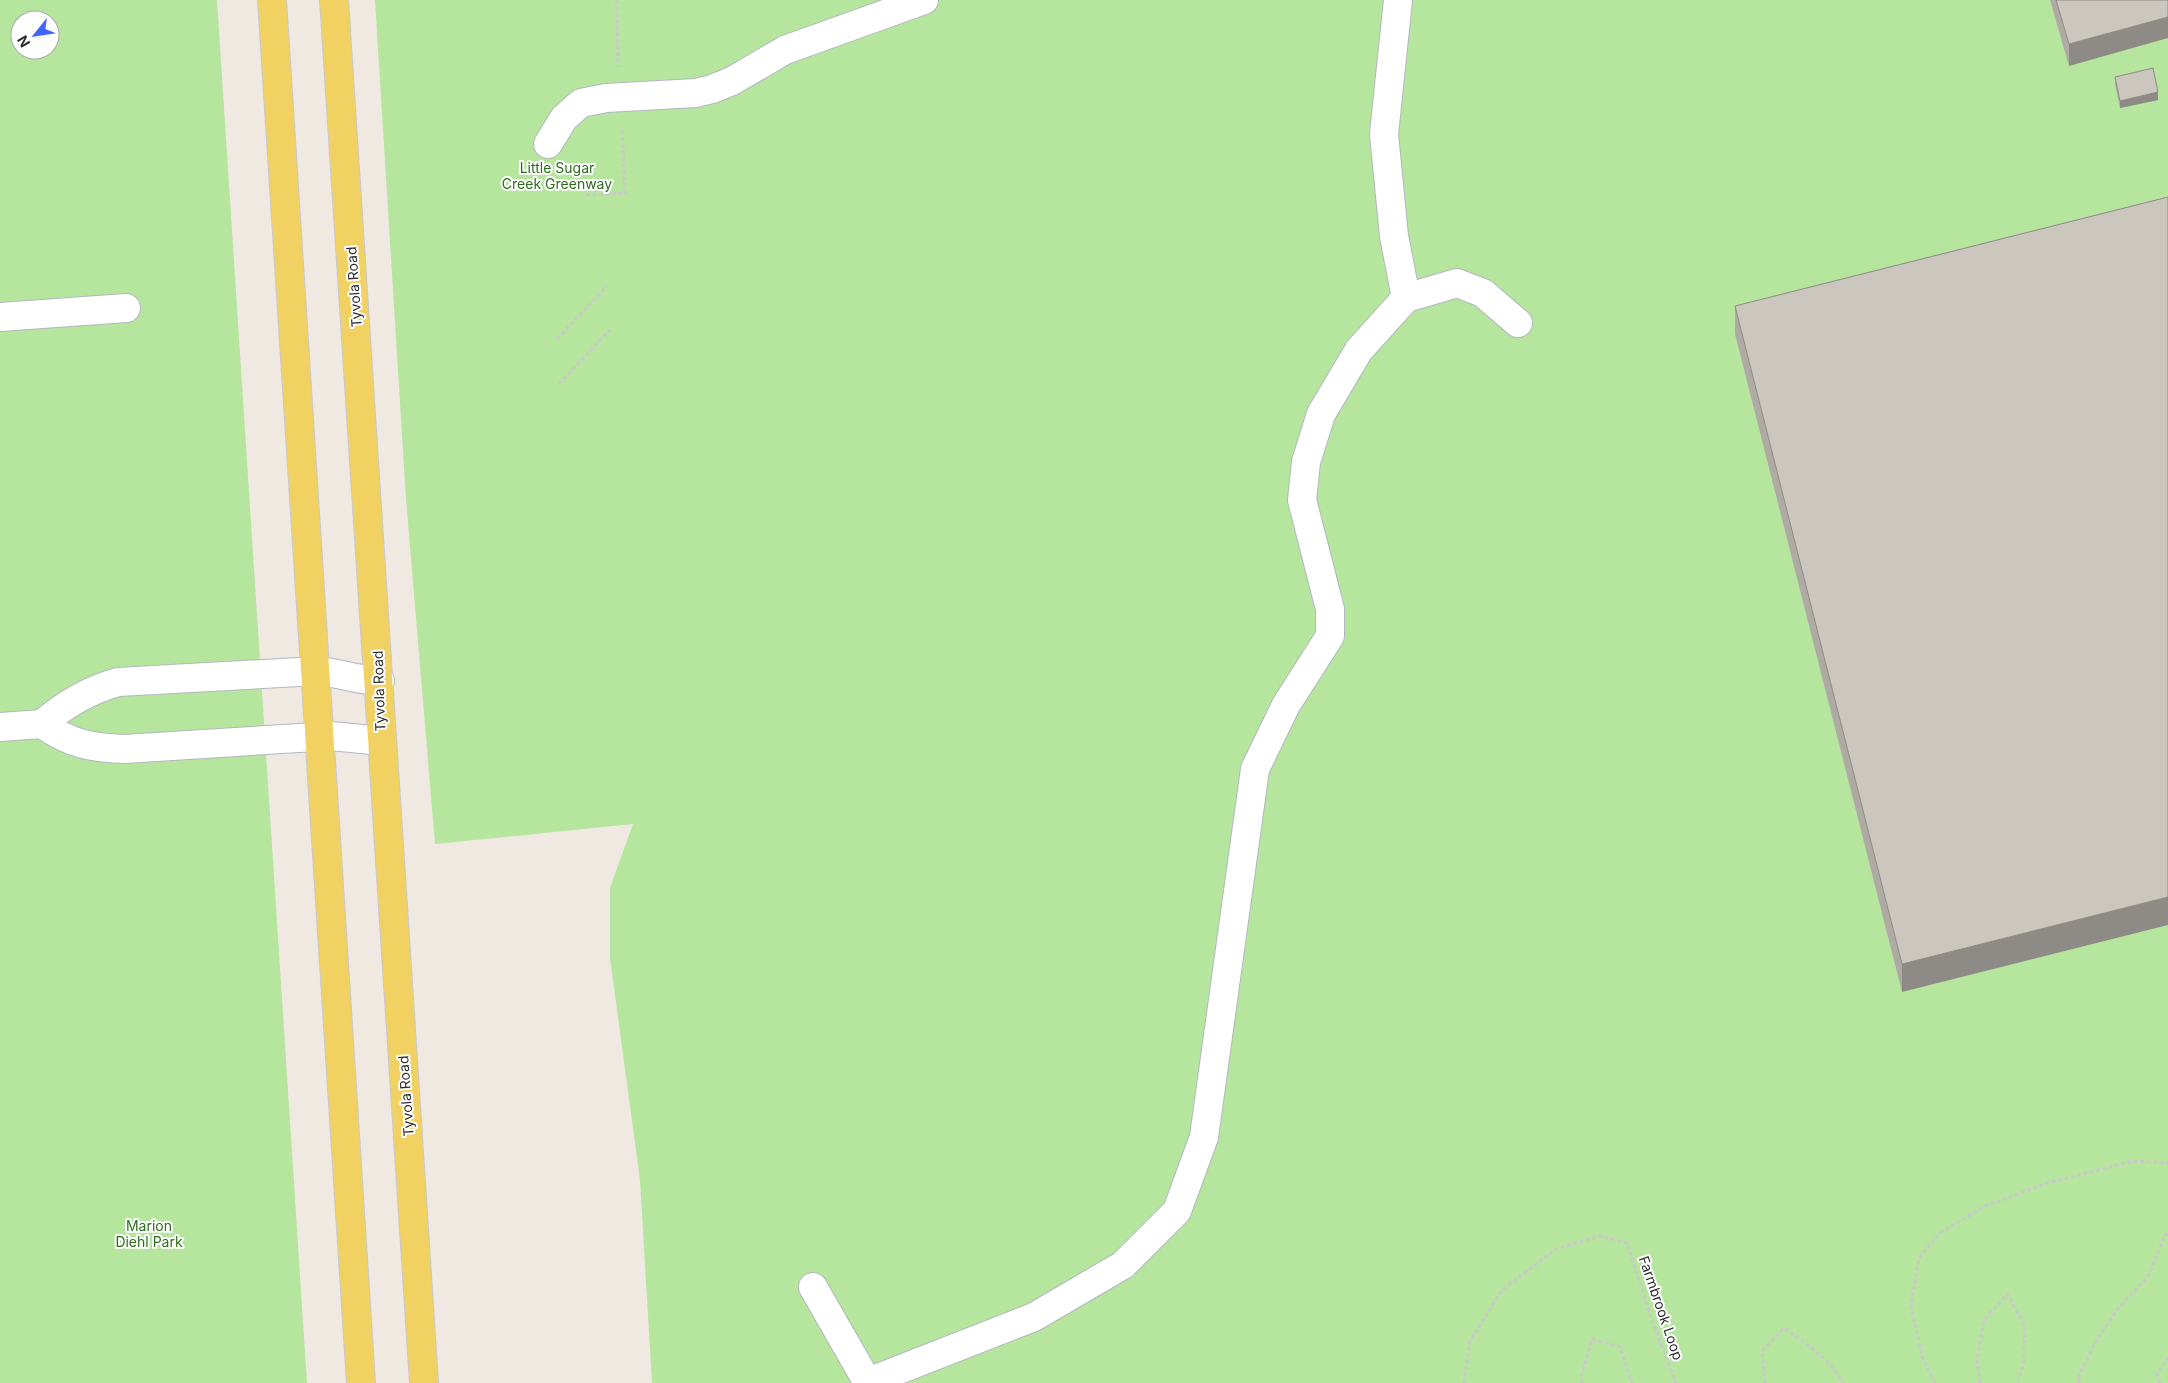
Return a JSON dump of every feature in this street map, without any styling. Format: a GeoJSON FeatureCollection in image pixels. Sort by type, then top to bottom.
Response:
{"type":"FeatureCollection","features":[{"type":"Feature","properties":{"kind":"main road"},"geometry":{"type":"LineString","coordinates":[[272,0],[361,1383]]}},
{"type":"Feature","properties":{"kind":"main road","name":"Tyvola Road"},"geometry":{"type":"LineString","coordinates":[[334,0],[380,681],[382,741],[424,1383]]}},
{"type":"Feature","properties":{"kind":"lane"},"geometry":{"type":"LineString","coordinates":[[548,144],[564,118],[581,103],[613,97],[696,93],[712,89],[732,81],[785,50],[924,0]]}},
{"type":"Feature","properties":{"kind":"lane"},"geometry":{"type":"LineString","coordinates":[[1398,0],[1384,134],[1394,236],[1406,298]]}},
{"type":"Feature","properties":{"kind":"lane"},"geometry":{"type":"LineString","coordinates":[[813,1287],[868,1382],[1034,1317],[1124,1265],[1178,1211],[1204,1137],[1255,769],[1286,705],[1330,636],[1330,608],[1302,500],[1306,462],[1321,414],[1359,350],[1406,298],[1456,283],[1483,293],[1518,323]]}},
{"type":"Feature","properties":{"kind":"lane"},"geometry":{"type":"LineString","coordinates":[[0,317],[126,308]]}},
{"type":"Feature","properties":{"kind":"lane"},"geometry":{"type":"LineString","coordinates":[[42,724],[59,710],[87,693],[118,682],[316,672],[332,672],[362,680],[380,681]]}},
{"type":"Feature","properties":{"kind":"lane"},"geometry":{"type":"LineString","coordinates":[[0,727],[42,724],[70,741],[102,748],[124,749],[320,737],[382,741]]}},
{"type":"Feature","properties":{"kind":"path"},"geometry":{"type":"LineString","coordinates":[[557,339],[607,286]]}},
{"type":"Feature","properties":{"kind":"path"},"geometry":{"type":"LineString","coordinates":[[560,384],[610,330]]}},
{"type":"Feature","properties":{"kind":"path"},"geometry":{"type":"LineString","coordinates":[[1935,1383],[1923,1359],[1911,1306],[1919,1258],[1941,1232],[1986,1206],[2051,1182],[2134,1161],[2168,1163]]}},
{"type":"Feature","properties":{"kind":"path"},"geometry":{"type":"LineString","coordinates":[[2080,1383],[2077,1380],[2095,1343],[2119,1307],[2148,1277],[2165,1235],[2168,1234]]}},
{"type":"Feature","properties":{"kind":"path","name":"Farmbrook Loop"},"geometry":{"type":"LineString","coordinates":[[1464,1383],[1470,1341],[1502,1290],[1556,1249],[1600,1236],[1627,1243],[1652,1320],[1676,1383]]}},
{"type":"Feature","properties":{"kind":"path"},"geometry":{"type":"LineString","coordinates":[[1980,1383],[1977,1360],[1984,1320],[2006,1294],[2025,1326],[2024,1362],[2018,1383]]}},
{"type":"Feature","properties":{"kind":"path"},"geometry":{"type":"LineString","coordinates":[[1765,1383],[1762,1351],[1784,1328],[1810,1345],[1835,1369],[1843,1383]]}},
{"type":"Feature","properties":{"kind":"path"},"geometry":{"type":"LineString","coordinates":[[1582,1383],[1582,1374],[1592,1339],[1620,1347],[1632,1383]]}},
{"type":"Feature","properties":{"kind":"path"},"geometry":{"type":"LineString","coordinates":[[2160,1383],[2157,1373],[2168,1358]]}},
{"type":"Feature","properties":{"kind":"green space","name":"Marion Diehl Park"},"geometry":{"type":"Polygon","coordinates":[[[0,0],[217,0],[307,1383],[0,1383],[0,0]]]}},
{"type":"Feature","properties":{"kind":"green space","name":"Little Sugar Creek Greenway"},"geometry":{"type":"Polygon","coordinates":[[[375,0],[2168,0],[2168,1383],[652,1383],[640,1180],[610,958],[610,888],[633,824],[435,844],[406,499],[375,0]]]}},
{"type":"Feature","properties":{"kind":"building"},"geometry":{"type":"Polygon","coordinates":[[[2056,0],[2168,0],[2168,17],[2069,44],[2056,0]]]}},
{"type":"Feature","properties":{"kind":"building"},"geometry":{"type":"Polygon","coordinates":[[[2153,68],[2158,92],[2120,101],[2115,77],[2153,68]]]}},
{"type":"Feature","properties":{"kind":"building"},"geometry":{"type":"Polygon","coordinates":[[[2168,197],[2168,897],[1902,964],[1735,306],[2168,197]]]}}]}
